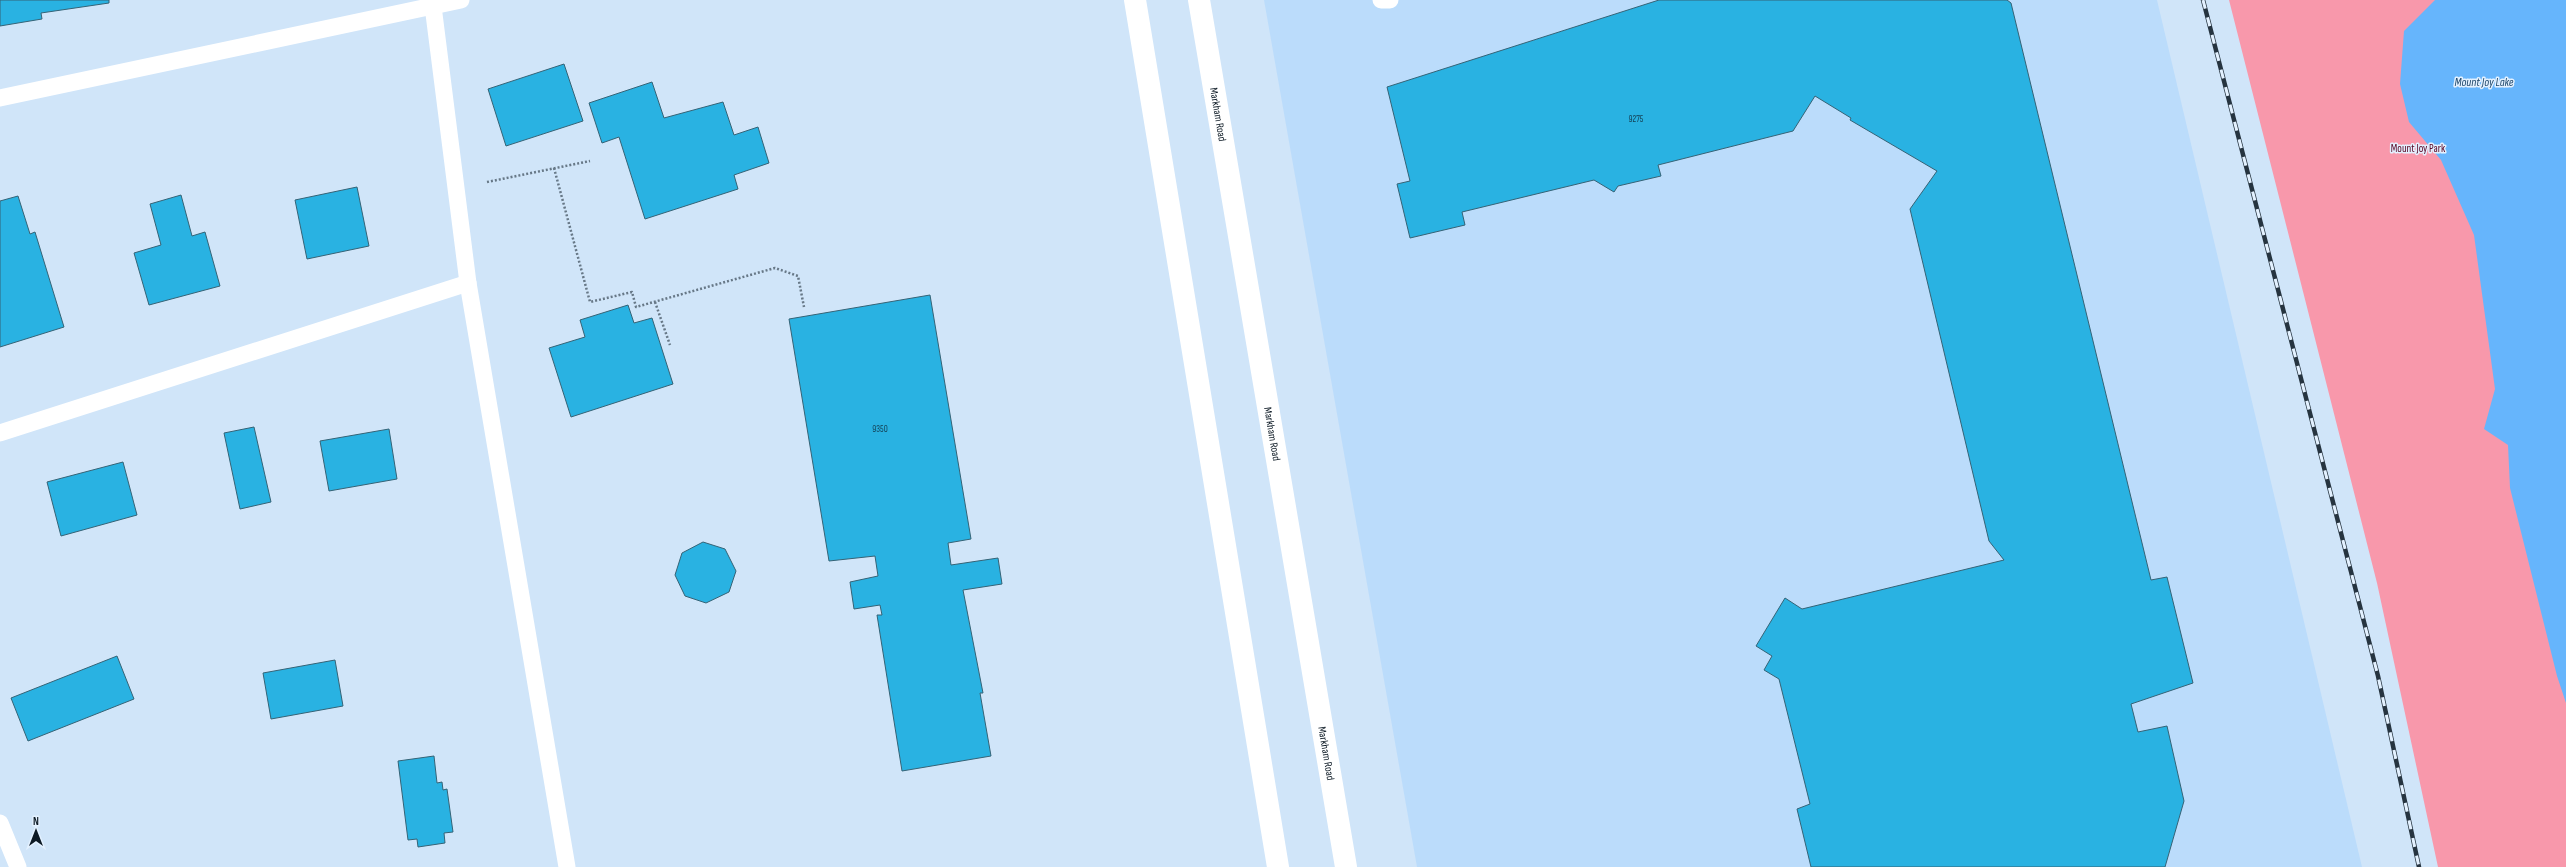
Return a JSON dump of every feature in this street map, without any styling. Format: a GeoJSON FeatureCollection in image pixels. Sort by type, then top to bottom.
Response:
{"type":"FeatureCollection","features":[{"type":"Feature","properties":{"kind":"main road"},"geometry":{"type":"LineString","coordinates":[[1135,0],[1234,610],[1278,867]]}},
{"type":"Feature","properties":{"kind":"main road","name":"Markham Road"},"geometry":{"type":"LineString","coordinates":[[1198,0],[1346,867]]}},
{"type":"Feature","properties":{"kind":"lane"},"geometry":{"type":"LineString","coordinates":[[0,98],[461,0]]}},
{"type":"Feature","properties":{"kind":"lane"},"geometry":{"type":"LineString","coordinates":[[1381,0],[1390,0]]}},
{"type":"Feature","properties":{"kind":"lane"},"geometry":{"type":"LineString","coordinates":[[433,6],[468,283],[567,867]]}},
{"type":"Feature","properties":{"kind":"lane"},"geometry":{"type":"LineString","coordinates":[[0,433],[468,283]]}},
{"type":"Feature","properties":{"kind":"lane"},"geometry":{"type":"LineString","coordinates":[[0,823],[18,867]]}},
{"type":"Feature","properties":{"kind":"path"},"geometry":{"type":"LineString","coordinates":[[456,188],[590,161]]}},
{"type":"Feature","properties":{"kind":"path"},"geometry":{"type":"LineString","coordinates":[[554,168],[590,302],[632,292],[636,307],[775,268],[798,276],[804,307]]}},
{"type":"Feature","properties":{"kind":"path"},"geometry":{"type":"LineString","coordinates":[[655,302],[670,345]]}},
{"type":"Feature","properties":{"kind":"shaded area"},"geometry":{"type":"Polygon","coordinates":[[[1264,0],[2157,0],[2362,867],[1417,867],[1264,0]]]}},
{"type":"Feature","properties":{"kind":"green space","name":"Mount Joy Park"},"geometry":{"type":"Polygon","coordinates":[[[2229,0],[2566,0],[2566,867],[2438,867],[2377,583],[2229,0]]]}},
{"type":"Feature","properties":{"kind":"water","name":"Mount Joy Lake"},"geometry":{"type":"Polygon","coordinates":[[[2435,0],[2566,0],[2566,703],[2557,676],[2510,488],[2508,445],[2484,429],[2495,389],[2474,235],[2441,160],[2409,122],[2400,84],[2404,31],[2435,0]]]}},
{"type":"Feature","properties":{"kind":"building"},"geometry":{"type":"Polygon","coordinates":[[[0,0],[109,0],[109,3],[41,13],[42,19],[0,26],[0,0]]]}},
{"type":"Feature","properties":{"kind":"building"},"geometry":{"type":"Polygon","coordinates":[[[1659,0],[2007,0],[2011,3],[2151,580],[2167,577],[2193,683],[2131,704],[2138,732],[2167,726],[2184,801],[2165,867],[1811,867],[1797,809],[1810,804],[1779,679],[1764,670],[1772,656],[1756,646],[1785,598],[1802,609],[2004,560],[1989,541],[1910,209],[1937,171],[1850,120],[1851,118],[1815,96],[1793,131],[1658,165],[1661,176],[1618,186],[1614,192],[1594,180],[1462,212],[1465,225],[1410,238],[1397,184],[1410,181],[1387,87],[1659,0]]]}},
{"type":"Feature","properties":{"kind":"building"},"geometry":{"type":"Polygon","coordinates":[[[564,64],[583,121],[506,146],[488,89],[564,64]]]}},
{"type":"Feature","properties":{"kind":"building"},"geometry":{"type":"Polygon","coordinates":[[[652,82],[664,118],[723,102],[734,135],[758,127],[769,163],[734,175],[738,189],[645,219],[619,137],[602,143],[589,103],[652,82]]]}},
{"type":"Feature","properties":{"kind":"building"},"geometry":{"type":"Polygon","coordinates":[[[357,187],[369,246],[307,259],[295,200],[357,187]]]}},
{"type":"Feature","properties":{"kind":"building"},"geometry":{"type":"Polygon","coordinates":[[[181,195],[192,236],[205,232],[220,286],[149,305],[134,253],[161,245],[150,204],[181,195]]]}},
{"type":"Feature","properties":{"kind":"building"},"geometry":{"type":"Polygon","coordinates":[[[18,196],[30,234],[35,232],[64,327],[0,347],[0,201],[18,196]]]}},
{"type":"Feature","properties":{"kind":"building"},"geometry":{"type":"Polygon","coordinates":[[[930,295],[971,539],[948,543],[951,565],[998,558],[1002,584],[963,590],[983,693],[980,693],[991,756],[902,771],[877,615],[882,615],[880,605],[854,609],[850,582],[878,576],[875,556],[829,561],[789,319],[930,295]]]}},
{"type":"Feature","properties":{"kind":"building"},"geometry":{"type":"Polygon","coordinates":[[[628,305],[634,323],[652,318],[673,384],[571,417],[549,348],[585,337],[580,320],[628,305]]]}},
{"type":"Feature","properties":{"kind":"building"},"geometry":{"type":"Polygon","coordinates":[[[254,427],[271,502],[240,509],[224,433],[254,427]]]}},
{"type":"Feature","properties":{"kind":"building"},"geometry":{"type":"Polygon","coordinates":[[[389,429],[397,479],[329,491],[320,441],[389,429]]]}},
{"type":"Feature","properties":{"kind":"building"},"geometry":{"type":"Polygon","coordinates":[[[123,462],[137,515],[61,536],[47,482],[123,462]]]}},
{"type":"Feature","properties":{"kind":"building"},"geometry":{"type":"Polygon","coordinates":[[[703,542],[725,549],[736,571],[729,592],[706,603],[685,596],[675,575],[682,553],[703,542]]]}},
{"type":"Feature","properties":{"kind":"building"},"geometry":{"type":"Polygon","coordinates":[[[117,656],[134,699],[28,741],[11,698],[117,656]]]}},
{"type":"Feature","properties":{"kind":"building"},"geometry":{"type":"Polygon","coordinates":[[[335,660],[343,706],[271,719],[263,673],[335,660]]]}},
{"type":"Feature","properties":{"kind":"building"},"geometry":{"type":"Polygon","coordinates":[[[434,756],[437,783],[442,782],[443,790],[447,789],[453,832],[444,833],[445,843],[418,847],[417,839],[408,840],[398,761],[434,756]]]}},
{"type":"Feature","properties":{"kind":"railway"},"geometry":{"type":"LineString","coordinates":[[2203,0],[2378,676],[2419,867]]}}]}
